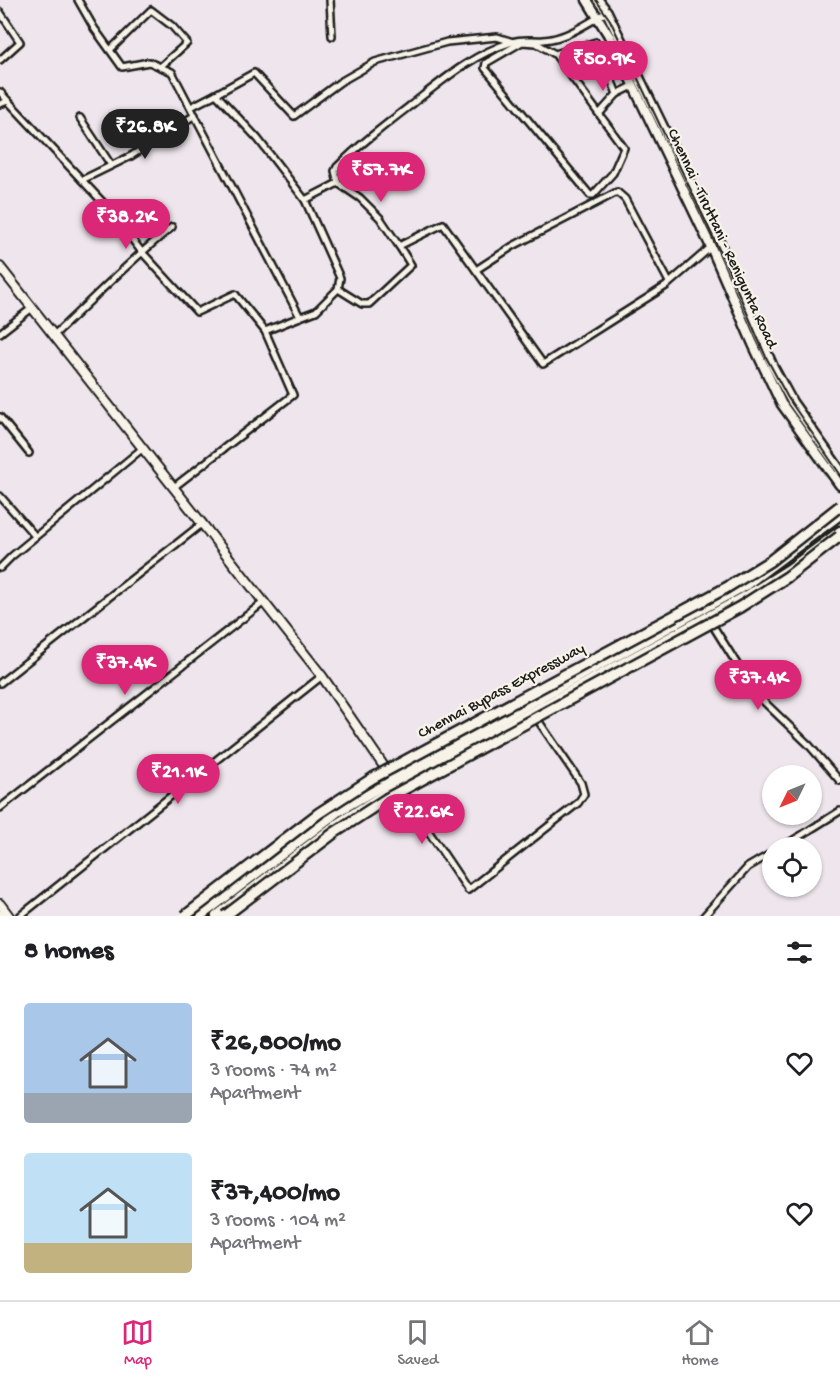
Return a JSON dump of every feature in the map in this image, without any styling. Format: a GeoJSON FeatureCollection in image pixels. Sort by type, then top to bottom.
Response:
{"type":"FeatureCollection","features":[{"type":"Feature","properties":{"kind":"highway","name":"Chennai Bypass Expressway"},"geometry":{"type":"LineString","coordinates":[[185,916],[319,813],[374,778],[726,588],[770,561],[840,506]]}},
{"type":"Feature","properties":{"kind":"highway"},"geometry":{"type":"LineString","coordinates":[[225,916],[334,833],[386,799],[740,607],[788,577],[840,536]]}},
{"type":"Feature","properties":{"kind":"main road","name":"Chennai - Tiruttani - Renigunta Road"},"geometry":{"type":"LineString","coordinates":[[587,0],[599,17],[711,247],[773,367],[792,402],[840,470]]}},
{"type":"Feature","properties":{"kind":"main road","name":"Chennai - Tiruttani - Renigunta Road"},"geometry":{"type":"LineString","coordinates":[[598,0],[607,12],[718,240],[738,299],[781,403],[840,485]]}},
{"type":"Feature","properties":{"kind":"main road"},"geometry":{"type":"LineString","coordinates":[[216,916],[395,782],[745,586],[767,572],[840,515]]}},
{"type":"Feature","properties":{"kind":"main road"},"geometry":{"type":"LineString","coordinates":[[202,916],[339,811],[708,617],[789,569],[840,531]]}},
{"type":"Feature","properties":{"kind":"street"},"geometry":{"type":"LineString","coordinates":[[78,0],[122,67],[149,62],[172,72],[300,317]]}},
{"type":"Feature","properties":{"kind":"street"},"geometry":{"type":"LineString","coordinates":[[330,0],[332,36]]}},
{"type":"Feature","properties":{"kind":"street"},"geometry":{"type":"LineString","coordinates":[[110,50],[151,10],[172,26],[187,43],[160,67]]}},
{"type":"Feature","properties":{"kind":"street"},"geometry":{"type":"LineString","coordinates":[[0,12],[20,42],[0,60]]}},
{"type":"Feature","properties":{"kind":"street"},"geometry":{"type":"LineString","coordinates":[[339,289],[362,304],[369,304],[411,265],[380,218],[360,198],[338,183],[335,171],[337,167],[361,143],[475,57],[513,42],[570,33],[607,12]]}},
{"type":"Feature","properties":{"kind":"street"},"geometry":{"type":"LineString","coordinates":[[191,107],[255,73],[294,116],[340,82],[375,62],[447,42],[497,37],[513,42]]}},
{"type":"Feature","properties":{"kind":"street"},"geometry":{"type":"LineString","coordinates":[[522,42],[536,43],[555,54],[600,113],[624,148],[613,173],[591,196],[485,68],[486,63],[522,42]]}},
{"type":"Feature","properties":{"kind":"street"},"geometry":{"type":"LineString","coordinates":[[555,54],[596,42],[617,94]]}},
{"type":"Feature","properties":{"kind":"street"},"geometry":{"type":"LineString","coordinates":[[600,113],[617,94],[633,86]]}},
{"type":"Feature","properties":{"kind":"street"},"geometry":{"type":"LineString","coordinates":[[0,92],[109,209],[141,251],[197,312],[236,294],[265,331],[293,395],[174,487]]}},
{"type":"Feature","properties":{"kind":"street"},"geometry":{"type":"LineString","coordinates":[[216,94],[258,139],[305,200],[340,278],[339,289],[316,310],[265,331]]}},
{"type":"Feature","properties":{"kind":"street"},"geometry":{"type":"LineString","coordinates":[[0,104],[8,101]]}},
{"type":"Feature","properties":{"kind":"street"},"geometry":{"type":"LineString","coordinates":[[82,180],[131,156],[195,115]]}},
{"type":"Feature","properties":{"kind":"street"},"geometry":{"type":"LineString","coordinates":[[80,118],[111,165]]}},
{"type":"Feature","properties":{"kind":"street"},"geometry":{"type":"LineString","coordinates":[[305,200],[338,183]]}},
{"type":"Feature","properties":{"kind":"street"},"geometry":{"type":"LineString","coordinates":[[476,270],[513,246],[617,192],[625,199],[669,282]]}},
{"type":"Feature","properties":{"kind":"street"},"geometry":{"type":"LineString","coordinates":[[399,246],[443,224],[543,364],[669,282],[711,247]]}},
{"type":"Feature","properties":{"kind":"street"},"geometry":{"type":"LineString","coordinates":[[54,335],[141,251],[172,226]]}},
{"type":"Feature","properties":{"kind":"street"},"geometry":{"type":"LineString","coordinates":[[0,267],[322,676],[468,890],[578,803],[584,794],[581,783],[532,711]]}},
{"type":"Feature","properties":{"kind":"street"},"geometry":{"type":"LineString","coordinates":[[0,333],[32,308]]}},
{"type":"Feature","properties":{"kind":"street"},"geometry":{"type":"LineString","coordinates":[[0,417],[29,453]]}},
{"type":"Feature","properties":{"kind":"street"},"geometry":{"type":"LineString","coordinates":[[0,568],[35,536],[143,448]]}},
{"type":"Feature","properties":{"kind":"street"},"geometry":{"type":"LineString","coordinates":[[0,496],[35,536]]}},
{"type":"Feature","properties":{"kind":"street"},"geometry":{"type":"LineString","coordinates":[[0,683],[203,524]]}},
{"type":"Feature","properties":{"kind":"street"},"geometry":{"type":"LineString","coordinates":[[0,808],[264,602]]}},
{"type":"Feature","properties":{"kind":"street"},"geometry":{"type":"LineString","coordinates":[[708,617],[755,693],[809,745],[840,782]]}},
{"type":"Feature","properties":{"kind":"street"},"geometry":{"type":"LineString","coordinates":[[20,916],[322,676]]}},
{"type":"Feature","properties":{"kind":"street"},"geometry":{"type":"LineString","coordinates":[[799,837],[840,811]]}},
{"type":"Feature","properties":{"kind":"street"},"geometry":{"type":"LineString","coordinates":[[704,916],[748,867],[762,858]]}},
{"type":"Feature","properties":{"kind":"street"},"geometry":{"type":"LineString","coordinates":[[0,904],[9,916]]}},
{"type":"Feature","properties":{"kind":"railway"},"geometry":{"type":"LineString","coordinates":[[596,0],[610,20],[726,264],[766,357],[788,398],[840,474]]}}]}
